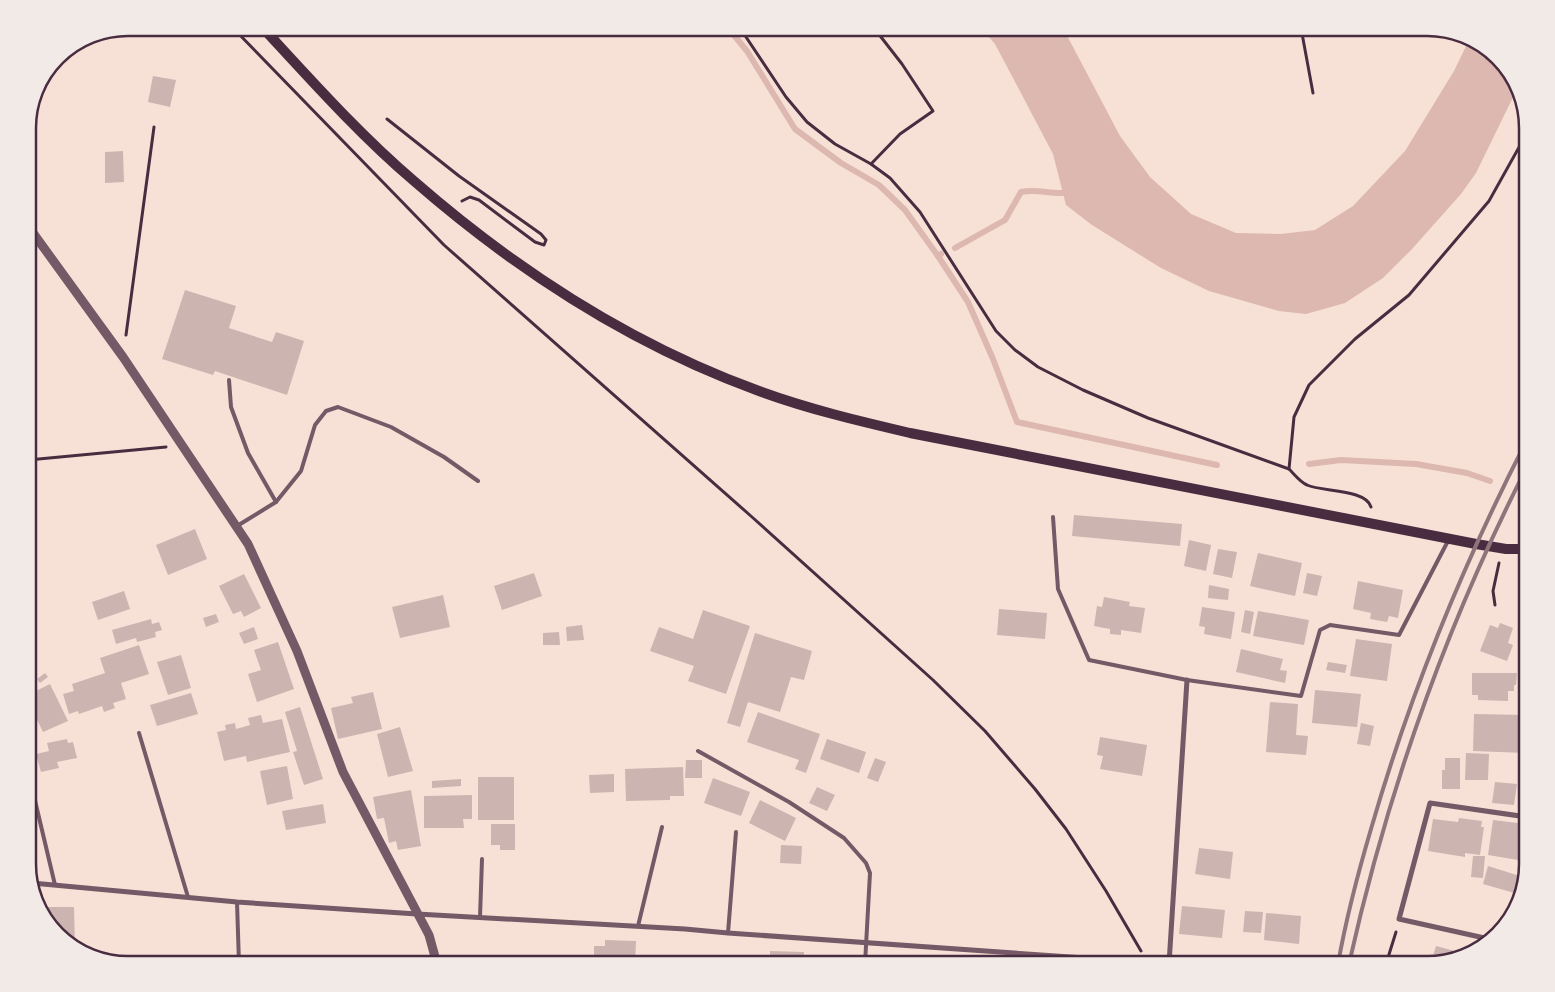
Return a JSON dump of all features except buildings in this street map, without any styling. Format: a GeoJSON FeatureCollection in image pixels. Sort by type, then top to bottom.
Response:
{"type":"FeatureCollection","features":[{"type":"Feature","properties":{"kind":"main road"},"geometry":{"type":"LineString","coordinates":[[270,36],[353,124],[413,181],[478,233],[527,268],[623,329],[691,363],[776,397],[830,414],[910,433],[1449,539],[1506,549],[1519,549]]}},
{"type":"Feature","properties":{"kind":"street"},"geometry":{"type":"LineString","coordinates":[[36,237],[123,357],[248,544],[298,651],[343,772],[429,935],[435,956]]}},
{"type":"Feature","properties":{"kind":"street"},"geometry":{"type":"LineString","coordinates":[[1170,956],[1187,680]]}},
{"type":"Feature","properties":{"kind":"street"},"geometry":{"type":"LineString","coordinates":[[1482,937],[1399,919],[1430,803],[1519,816]]}},
{"type":"Feature","properties":{"kind":"street"},"geometry":{"type":"LineString","coordinates":[[38,883],[237,902],[638,926],[1037,956]]}},
{"type":"Feature","properties":{"kind":"lane"},"geometry":{"type":"LineString","coordinates":[[229,380],[231,407],[248,453],[276,502]]}},
{"type":"Feature","properties":{"kind":"lane"},"geometry":{"type":"LineString","coordinates":[[237,526],[276,502],[301,471],[315,425],[326,411],[338,407],[391,427],[444,457],[478,481]]}},
{"type":"Feature","properties":{"kind":"lane"},"geometry":{"type":"LineString","coordinates":[[1053,517],[1058,589],[1089,660],[1187,680],[1301,696],[1320,630],[1330,625],[1398,635],[1449,539]]}},
{"type":"Feature","properties":{"kind":"lane"},"geometry":{"type":"LineString","coordinates":[[139,733],[188,897]]}},
{"type":"Feature","properties":{"kind":"lane"},"geometry":{"type":"LineString","coordinates":[[698,751],[789,802],[844,838],[866,863],[870,873],[866,956]]}},
{"type":"Feature","properties":{"kind":"lane"},"geometry":{"type":"LineString","coordinates":[[36,804],[55,885]]}},
{"type":"Feature","properties":{"kind":"lane"},"geometry":{"type":"LineString","coordinates":[[638,926],[662,827]]}},
{"type":"Feature","properties":{"kind":"lane"},"geometry":{"type":"LineString","coordinates":[[728,933],[736,832]]}},
{"type":"Feature","properties":{"kind":"lane"},"geometry":{"type":"LineString","coordinates":[[480,917],[482,859]]}},
{"type":"Feature","properties":{"kind":"lane"},"geometry":{"type":"LineString","coordinates":[[237,902],[239,956]]}},
{"type":"Feature","properties":{"kind":"path"},"geometry":{"type":"LineString","coordinates":[[241,36],[444,245],[752,517],[933,680],[985,731],[1035,789],[1066,829],[1106,891],[1142,954]]}},
{"type":"Feature","properties":{"kind":"path"},"geometry":{"type":"LineString","coordinates":[[745,36],[786,96],[807,122],[834,144],[871,164],[890,178],[920,212],[996,331],[1022,356],[1038,367],[1084,390],[1148,418],[1289,469],[1306,485],[1361,496],[1370,503],[1377,525]]}},
{"type":"Feature","properties":{"kind":"path"},"geometry":{"type":"LineString","coordinates":[[871,164],[900,134],[933,111],[902,64],[880,36]]}},
{"type":"Feature","properties":{"kind":"path"},"geometry":{"type":"LineString","coordinates":[[1302,36],[1313,93]]}},
{"type":"Feature","properties":{"kind":"path"},"geometry":{"type":"LineString","coordinates":[[387,118],[459,176],[541,234],[546,240],[544,245],[534,242],[479,200],[470,197],[449,210]]}},
{"type":"Feature","properties":{"kind":"path"},"geometry":{"type":"LineString","coordinates":[[123,357],[154,127]]}},
{"type":"Feature","properties":{"kind":"path"},"geometry":{"type":"LineString","coordinates":[[1289,469],[1294,417],[1309,386],[1355,339],[1409,296],[1489,201],[1519,149]]}},
{"type":"Feature","properties":{"kind":"path"},"geometry":{"type":"LineString","coordinates":[[36,459],[181,446]]}},
{"type":"Feature","properties":{"kind":"path"},"geometry":{"type":"LineString","coordinates":[[1495,605],[1493,591],[1498,567],[1506,549]]}},
{"type":"Feature","properties":{"kind":"path"},"geometry":{"type":"LineString","coordinates":[[1388,956],[1399,919]]}},
{"type":"Feature","properties":{"kind":"shaded area"},"geometry":{"type":"Polygon","coordinates":[[[988,36],[1067,36],[1120,136],[1150,177],[1191,214],[1236,233],[1281,234],[1315,230],[1353,206],[1405,151],[1454,71],[1466,46],[1483,55],[1492,63],[1500,72],[1513,97],[1476,173],[1461,194],[1412,249],[1383,278],[1345,303],[1306,314],[1279,311],[1209,291],[1161,268],[1092,225],[1066,205],[1053,154],[995,44],[988,36]]]}},
{"type":"Feature","properties":{"kind":"waterway"},"geometry":{"type":"LineString","coordinates":[[735,36],[747,51],[795,129],[841,163],[879,185],[905,210],[938,256],[941,254]]}},
{"type":"Feature","properties":{"kind":"waterway"},"geometry":{"type":"LineString","coordinates":[[955,248],[1005,220],[1021,192],[1071,192]]}},
{"type":"Feature","properties":{"kind":"waterway"},"geometry":{"type":"LineString","coordinates":[[938,256],[968,302],[993,359],[1017,422],[1217,465]]}},
{"type":"Feature","properties":{"kind":"waterway"},"geometry":{"type":"LineString","coordinates":[[1309,464],[1341,460],[1416,464],[1467,473],[1490,481]]}},
{"type":"Feature","properties":{"kind":"railway"},"geometry":{"type":"LineString","coordinates":[[1340,956],[1366,846],[1403,729],[1460,582],[1519,456]]}},
{"type":"Feature","properties":{"kind":"railway"},"geometry":{"type":"LineString","coordinates":[[1351,956],[1382,835],[1422,710],[1470,588],[1519,483]]}}]}
